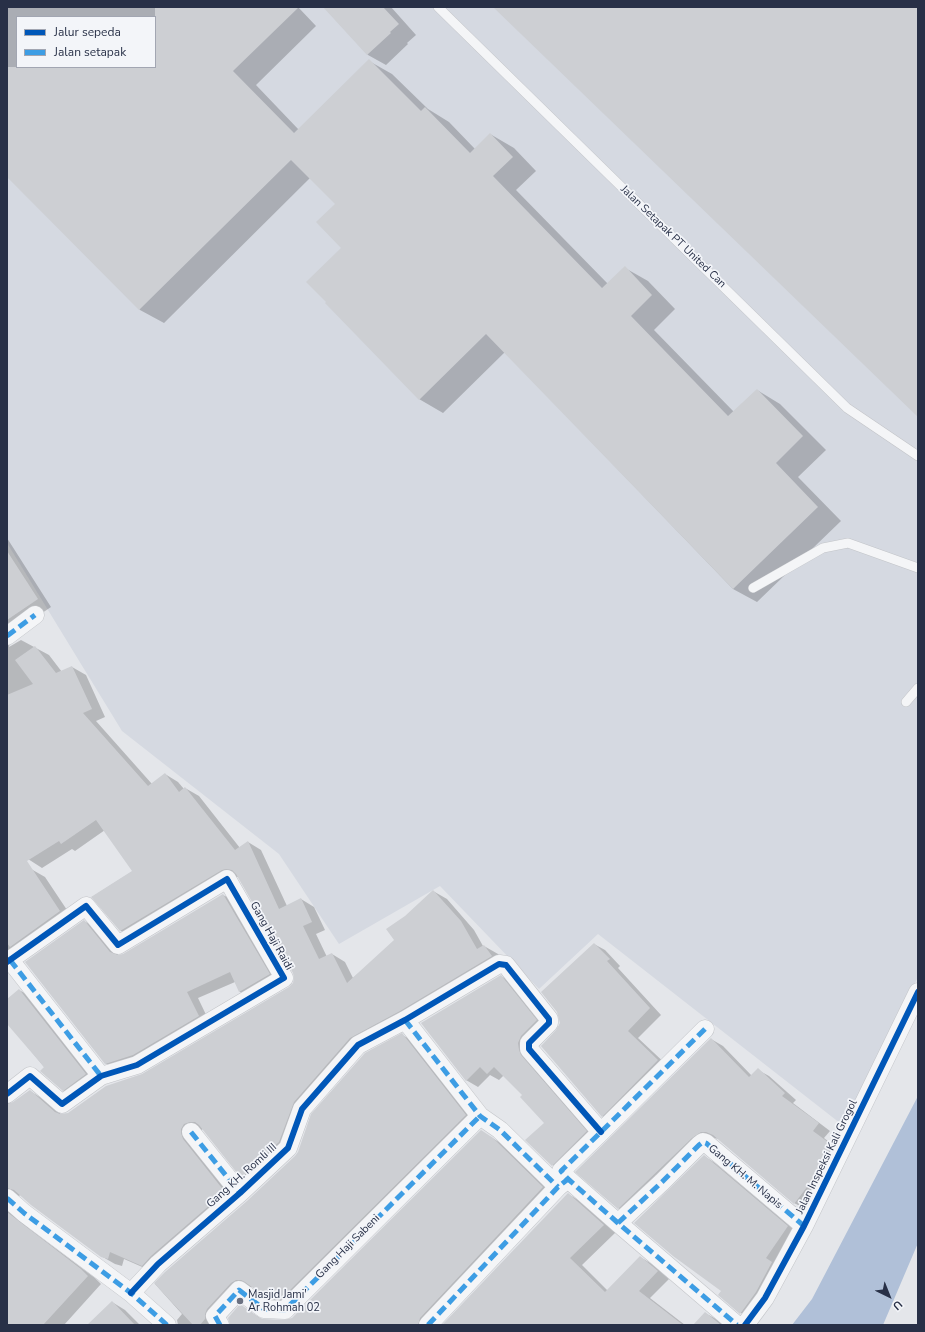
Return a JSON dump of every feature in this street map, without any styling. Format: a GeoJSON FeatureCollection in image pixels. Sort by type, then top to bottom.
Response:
{"type":"FeatureCollection","features":[{"type":"Feature","properties":{"kind":"street"},"geometry":{"type":"LineString","coordinates":[[7,636],[35,615]]}},
{"type":"Feature","properties":{"kind":"street","name":"Gang Haji Raidi"},"geometry":{"type":"LineString","coordinates":[[7,1094],[30,1076],[62,1104],[101,1076],[137,1065],[284,978],[227,879],[118,945],[86,906],[9,961],[101,1076]]}},
{"type":"Feature","properties":{"kind":"street","name":"Gang KH. Romli III"},"geometry":{"type":"LineString","coordinates":[[131,1293],[158,1264],[240,1193],[288,1148],[302,1109],[358,1045],[405,1020],[499,964],[506,965],[549,1020],[549,1023],[529,1043],[529,1049],[601,1132]]}},
{"type":"Feature","properties":{"kind":"street","name":"Jalan Inspeksi Kali Grogol"},"geometry":{"type":"LineString","coordinates":[[745,1325],[765,1298],[804,1226],[918,992]]}},
{"type":"Feature","properties":{"kind":"street"},"geometry":{"type":"LineString","coordinates":[[405,1020],[480,1116],[500,1130],[563,1183],[618,1223],[737,1325]]}},
{"type":"Feature","properties":{"kind":"street"},"geometry":{"type":"LineString","coordinates":[[563,1183],[561,1171],[705,1029]]}},
{"type":"Feature","properties":{"kind":"street","name":"Gang Haji Sabeni"},"geometry":{"type":"LineString","coordinates":[[220,1325],[215,1316],[239,1290],[264,1309],[285,1310],[480,1116]]}},
{"type":"Feature","properties":{"kind":"street","name":"Gang KH. Romli III"},"geometry":{"type":"LineString","coordinates":[[191,1132],[240,1193]]}},
{"type":"Feature","properties":{"kind":"street","name":"Gang KH. M. Napis"},"geometry":{"type":"LineString","coordinates":[[618,1223],[703,1142],[804,1226]]}},
{"type":"Feature","properties":{"kind":"street"},"geometry":{"type":"LineString","coordinates":[[428,1325],[563,1183]]}},
{"type":"Feature","properties":{"kind":"street"},"geometry":{"type":"LineString","coordinates":[[7,1198],[24,1213],[131,1293],[167,1325]]}},
{"type":"Feature","properties":{"kind":"lane","name":"Jalan Setapak PT United Can"},"geometry":{"type":"LineString","coordinates":[[438,7],[847,408],[918,456]]}},
{"type":"Feature","properties":{"kind":"lane"},"geometry":{"type":"LineString","coordinates":[[753,588],[823,548],[848,543],[918,568]]}},
{"type":"Feature","properties":{"kind":"lane"},"geometry":{"type":"LineString","coordinates":[[906,702],[918,688]]}},
{"type":"Feature","properties":{"kind":"shaded area"},"geometry":{"type":"Polygon","coordinates":[[[7,7],[918,7],[918,977],[845,1127],[598,934],[539,989],[440,886],[339,944],[279,854],[122,731],[7,543],[7,7]]]}},
{"type":"Feature","properties":{"kind":"water"},"geometry":{"type":"Polygon","coordinates":[[[918,1096],[918,1243],[883,1325],[792,1325],[812,1299],[918,1096]]]}},
{"type":"Feature","properties":{"kind":"building"},"geometry":{"type":"Polygon","coordinates":[[[155,7],[299,7],[233,71],[294,133],[369,59],[421,111],[425,107],[470,153],[490,133],[513,157],[493,176],[602,288],[625,266],[652,295],[631,316],[728,416],[757,389],[803,436],[776,463],[818,507],[733,589],[486,334],[419,400],[306,282],[341,248],[316,222],[335,204],[291,160],[139,310],[7,177],[7,67],[156,68],[155,7]]]}},
{"type":"Feature","properties":{"kind":"building"},"geometry":{"type":"Polygon","coordinates":[[[323,7],[383,7],[399,24],[367,55],[323,7]]]}},
{"type":"Feature","properties":{"kind":"building"},"geometry":{"type":"Polygon","coordinates":[[[493,7],[918,7],[918,417],[493,7]]]}},
{"type":"Feature","properties":{"kind":"building"},"geometry":{"type":"Polygon","coordinates":[[[7,551],[38,599],[7,620],[7,551]]]}},
{"type":"Feature","properties":{"kind":"building"},"geometry":{"type":"Polygon","coordinates":[[[35,646],[56,673],[72,666],[92,709],[83,713],[148,786],[165,773],[179,792],[185,787],[235,850],[248,841],[279,909],[301,898],[312,922],[303,926],[319,959],[332,953],[347,983],[394,940],[386,929],[405,916],[433,890],[461,921],[477,949],[484,945],[492,956],[400,1011],[350,1038],[294,1102],[279,1142],[241,1178],[199,1125],[195,1122],[184,1124],[181,1129],[183,1139],[225,1192],[151,1256],[142,1266],[110,1252],[108,1259],[101,1257],[31,1205],[14,1190],[7,1188],[7,1104],[13,1102],[30,1090],[55,1112],[60,1114],[68,1113],[106,1086],[142,1074],[289,987],[293,983],[294,978],[293,973],[236,874],[232,870],[222,870],[120,931],[91,897],[132,871],[96,820],[61,844],[59,841],[27,861],[60,911],[10,947],[7,943],[7,695],[33,684],[15,660],[35,646]]]}},
{"type":"Feature","properties":{"kind":"building"},"geometry":{"type":"Polygon","coordinates":[[[223,894],[270,974],[239,992],[230,972],[187,992],[199,1016],[133,1055],[105,1064],[25,962],[84,920],[110,952],[118,955],[123,954],[223,894]]]}},
{"type":"Feature","properties":{"kind":"building"},"geometry":{"type":"Polygon","coordinates":[[[594,943],[610,959],[607,961],[650,1008],[628,1031],[658,1060],[602,1117],[541,1046],[556,1030],[560,1023],[557,1012],[541,992],[594,943]]]}},
{"type":"Feature","properties":{"kind":"building"},"geometry":{"type":"Polygon","coordinates":[[[501,975],[537,1020],[521,1036],[518,1043],[521,1055],[587,1131],[552,1166],[525,1140],[544,1123],[520,1097],[522,1095],[494,1067],[487,1074],[480,1067],[466,1081],[421,1023],[501,975]]]}},
{"type":"Feature","properties":{"kind":"building"},"geometry":{"type":"Polygon","coordinates":[[[19,989],[86,1074],[63,1091],[40,1071],[44,1067],[7,1024],[7,999],[19,989]]]}},
{"type":"Feature","properties":{"kind":"building"},"geometry":{"type":"Polygon","coordinates":[[[402,1033],[466,1115],[281,1299],[268,1299],[245,1282],[236,1280],[231,1283],[207,1309],[205,1319],[200,1325],[193,1325],[154,1283],[247,1201],[295,1156],[298,1152],[311,1114],[365,1053],[402,1033]]]}},
{"type":"Feature","properties":{"kind":"building"},"geometry":{"type":"Polygon","coordinates":[[[711,1038],[749,1077],[758,1068],[785,1093],[782,1096],[819,1123],[813,1131],[832,1145],[820,1170],[794,1204],[713,1135],[706,1132],[701,1132],[692,1138],[618,1209],[575,1172],[711,1038]]]}},
{"type":"Feature","properties":{"kind":"building"},"geometry":{"type":"Polygon","coordinates":[[[481,1130],[493,1138],[543,1187],[420,1318],[418,1325],[230,1325],[228,1318],[240,1304],[263,1319],[284,1320],[292,1318],[481,1130]]]}},
{"type":"Feature","properties":{"kind":"building"},"geometry":{"type":"Polygon","coordinates":[[[704,1155],[788,1226],[766,1258],[772,1262],[756,1292],[740,1314],[718,1295],[721,1291],[673,1256],[634,1223],[704,1155]]]}},
{"type":"Feature","properties":{"kind":"building"},"geometry":{"type":"Polygon","coordinates":[[[568,1193],[604,1225],[570,1258],[605,1292],[640,1256],[658,1271],[639,1291],[683,1325],[442,1325],[568,1193]]]}},
{"type":"Feature","properties":{"kind":"building"},"geometry":{"type":"Polygon","coordinates":[[[7,1212],[88,1276],[43,1325],[7,1325],[7,1212]]]}},
{"type":"Feature","properties":{"kind":"building"},"geometry":{"type":"Polygon","coordinates":[[[112,1301],[135,1325],[87,1325],[112,1301]]]}},
{"type":"Feature","properties":{"kind":"building"},"geometry":{"type":"Polygon","coordinates":[[[705,1312],[721,1325],[693,1325],[705,1312]]]}},
{"type":"Feature","properties":{"kind":"marked path"},"geometry":{"type":"LineString","coordinates":[[7,636],[35,615]]}},
{"type":"Feature","properties":{"kind":"marked path"},"geometry":{"type":"LineString","coordinates":[[10,960],[101,1076]]}},
{"type":"Feature","properties":{"kind":"marked path"},"geometry":{"type":"LineString","coordinates":[[405,1020],[480,1116],[500,1130],[558,1187]]}},
{"type":"Feature","properties":{"kind":"marked path"},"geometry":{"type":"LineString","coordinates":[[705,1029],[561,1171],[618,1223],[737,1325]]}},
{"type":"Feature","properties":{"kind":"marked path"},"geometry":{"type":"LineString","coordinates":[[220,1325],[215,1316],[239,1290],[264,1309],[285,1310],[480,1116]]}},
{"type":"Feature","properties":{"kind":"marked path"},"geometry":{"type":"LineString","coordinates":[[191,1132],[240,1193]]}},
{"type":"Feature","properties":{"kind":"marked path"},"geometry":{"type":"LineString","coordinates":[[618,1223],[703,1142],[804,1226]]}},
{"type":"Feature","properties":{"kind":"marked path"},"geometry":{"type":"LineString","coordinates":[[428,1325],[558,1187],[568,1179]]}},
{"type":"Feature","properties":{"kind":"marked path"},"geometry":{"type":"LineString","coordinates":[[7,1198],[24,1213],[131,1293],[167,1325]]}},
{"type":"Feature","properties":{"kind":"cycle path"},"geometry":{"type":"LineString","coordinates":[[7,962],[86,906],[118,945],[227,879],[284,978],[137,1065],[101,1076],[62,1104],[30,1076],[7,1094]]}},
{"type":"Feature","properties":{"kind":"cycle path"},"geometry":{"type":"LineString","coordinates":[[131,1293],[158,1264],[240,1193],[288,1148],[302,1109],[358,1045],[405,1020],[499,964],[506,965],[549,1019],[549,1023],[529,1043],[529,1049],[601,1132]]}},
{"type":"Feature","properties":{"kind":"cycle path"},"geometry":{"type":"LineString","coordinates":[[745,1325],[765,1298],[804,1226],[918,992]]}},
{"type":"Feature","properties":{"kind":"place","name":"Masjid Jami' Ar Rohmah 02"},"geometry":{"type":"Point","coordinates":[240,1301]}}]}
